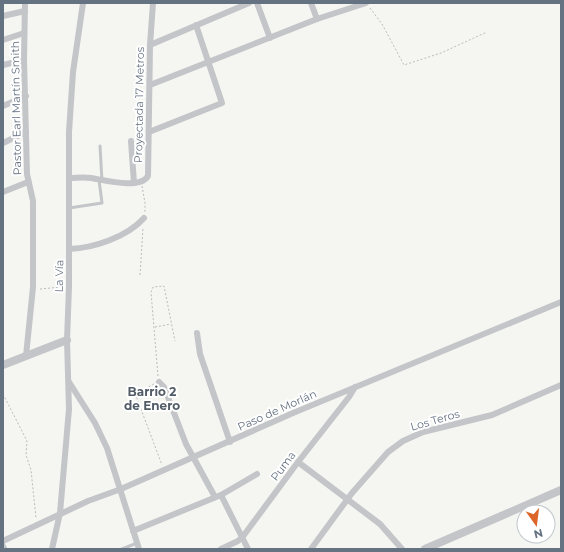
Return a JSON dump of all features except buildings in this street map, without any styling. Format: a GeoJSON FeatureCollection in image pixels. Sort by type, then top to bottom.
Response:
{"type":"FeatureCollection","features":[{"type":"Feature","properties":{"kind":"street","name":"Pastor Earl Martín Smith"},"geometry":{"type":"LineString","coordinates":[[25,3],[24,60],[28,182],[33,200],[33,288],[26,356]]}},
{"type":"Feature","properties":{"kind":"street","name":"La Vía"},"geometry":{"type":"LineString","coordinates":[[52,549],[60,513],[68,428],[69,382],[67,340],[71,90],[83,3]]}},
{"type":"Feature","properties":{"kind":"street","name":"Proyectada 17 Metros"},"geometry":{"type":"LineString","coordinates":[[142,182],[147,179],[148,173],[150,45],[153,3]]}},
{"type":"Feature","properties":{"kind":"street"},"geometry":{"type":"LineString","coordinates":[[150,45],[248,3]]}},
{"type":"Feature","properties":{"kind":"street"},"geometry":{"type":"LineString","coordinates":[[257,3],[270,38]]}},
{"type":"Feature","properties":{"kind":"street"},"geometry":{"type":"LineString","coordinates":[[311,3],[317,19]]}},
{"type":"Feature","properties":{"kind":"street"},"geometry":{"type":"LineString","coordinates":[[150,85],[317,19],[366,3]]}},
{"type":"Feature","properties":{"kind":"street"},"geometry":{"type":"LineString","coordinates":[[3,16],[25,10]]}},
{"type":"Feature","properties":{"kind":"street"},"geometry":{"type":"LineString","coordinates":[[149,132],[221,104],[223,100],[196,25]]}},
{"type":"Feature","properties":{"kind":"street"},"geometry":{"type":"LineString","coordinates":[[3,40],[24,33]]}},
{"type":"Feature","properties":{"kind":"street"},"geometry":{"type":"LineString","coordinates":[[3,65],[24,60]]}},
{"type":"Feature","properties":{"kind":"street"},"geometry":{"type":"LineString","coordinates":[[3,106],[26,96]]}},
{"type":"Feature","properties":{"kind":"street"},"geometry":{"type":"LineString","coordinates":[[3,143],[26,132]]}},
{"type":"Feature","properties":{"kind":"street"},"geometry":{"type":"LineString","coordinates":[[131,141],[134,183]]}},
{"type":"Feature","properties":{"kind":"street"},"geometry":{"type":"LineString","coordinates":[[69,178],[101,180],[114,183],[142,182]]}},
{"type":"Feature","properties":{"kind":"street"},"geometry":{"type":"LineString","coordinates":[[3,192],[28,182]]}},
{"type":"Feature","properties":{"kind":"street"},"geometry":{"type":"LineString","coordinates":[[69,249],[94,245],[115,237],[131,229],[144,218]]}},
{"type":"Feature","properties":{"kind":"street","name":"Paso de Morlán"},"geometry":{"type":"LineString","coordinates":[[3,542],[60,513],[164,471],[355,387],[561,302]]}},
{"type":"Feature","properties":{"kind":"street"},"geometry":{"type":"LineString","coordinates":[[197,333],[200,354],[230,442]]}},
{"type":"Feature","properties":{"kind":"street"},"geometry":{"type":"LineString","coordinates":[[3,365],[67,340]]}},
{"type":"Feature","properties":{"kind":"street"},"geometry":{"type":"LineString","coordinates":[[69,382],[103,438],[121,489],[138,546]]}},
{"type":"Feature","properties":{"kind":"street"},"geometry":{"type":"LineString","coordinates":[[159,382],[164,387],[186,444],[248,549]]}},
{"type":"Feature","properties":{"kind":"street","name":"Los Teros"},"geometry":{"type":"LineString","coordinates":[[311,549],[347,500],[388,452],[410,437],[423,432],[492,415],[561,385]]}},
{"type":"Feature","properties":{"kind":"street","name":"Puma"},"geometry":{"type":"LineString","coordinates":[[221,549],[242,538],[355,387]]}},
{"type":"Feature","properties":{"kind":"street"},"geometry":{"type":"LineString","coordinates":[[298,462],[386,528],[402,549]]}},
{"type":"Feature","properties":{"kind":"street"},"geometry":{"type":"LineString","coordinates":[[133,531],[218,496],[257,474]]}},
{"type":"Feature","properties":{"kind":"street"},"geometry":{"type":"LineString","coordinates":[[425,549],[561,490]]}},
{"type":"Feature","properties":{"kind":"lane"},"geometry":{"type":"LineString","coordinates":[[69,208],[102,203],[100,146]]}},
{"type":"Feature","properties":{"kind":"lane"},"geometry":{"type":"LineString","coordinates":[[3,542],[6,549]]}},
{"type":"Feature","properties":{"kind":"lane"},"geometry":{"type":"LineString","coordinates":[[122,549],[138,546]]}},
{"type":"Feature","properties":{"kind":"path"},"geometry":{"type":"LineString","coordinates":[[366,3],[382,24],[404,65],[441,53],[487,32]]}},
{"type":"Feature","properties":{"kind":"path"},"geometry":{"type":"LineString","coordinates":[[140,275],[145,203],[142,182]]}},
{"type":"Feature","properties":{"kind":"path"},"geometry":{"type":"LineString","coordinates":[[164,471],[136,394],[159,382],[151,292],[153,287],[164,286],[175,341]]}},
{"type":"Feature","properties":{"kind":"path"},"geometry":{"type":"LineString","coordinates":[[33,288],[42,289],[69,287]]}},
{"type":"Feature","properties":{"kind":"path"},"geometry":{"type":"LineString","coordinates":[[154,327],[172,324]]}},
{"type":"Feature","properties":{"kind":"path"},"geometry":{"type":"LineString","coordinates":[[3,394],[27,441],[26,455],[31,470],[36,524]]}},
{"type":"Feature","properties":{"kind":"district","name":"Barrio 2 de Enero"},"geometry":{"type":"Point","coordinates":[152,398]}}]}
